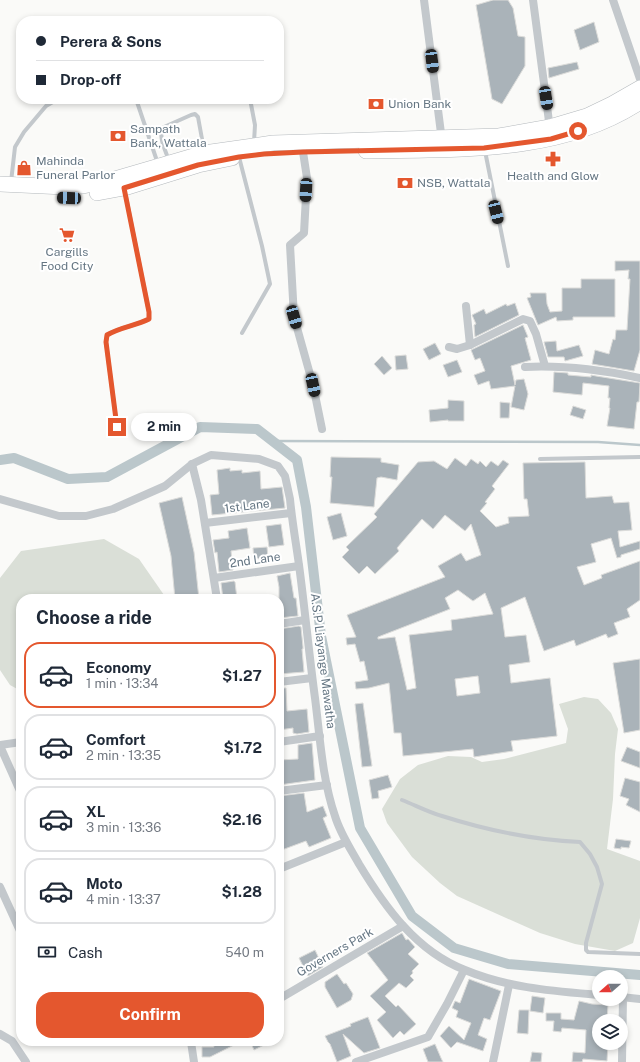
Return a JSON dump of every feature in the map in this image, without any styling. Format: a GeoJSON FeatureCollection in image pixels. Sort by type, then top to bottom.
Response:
{"type":"FeatureCollection","features":[{"type":"Feature","properties":{"kind":"highway"},"geometry":{"type":"LineString","coordinates":[[4,188],[69,198],[124,188],[198,165],[239,157],[264,154],[442,144],[499,136],[551,133],[612,104],[640,88]]}},
{"type":"Feature","properties":{"kind":"highway"},"geometry":{"type":"LineString","coordinates":[[4,188],[83,186],[108,181],[204,153],[273,143],[442,144],[484,148],[591,126],[620,114],[640,102]]}},
{"type":"Feature","properties":{"kind":"street"},"geometry":{"type":"LineString","coordinates":[[424,0],[442,144]]}},
{"type":"Feature","properties":{"kind":"street"},"geometry":{"type":"LineString","coordinates":[[533,0],[551,133]]}},
{"type":"Feature","properties":{"kind":"street"},"geometry":{"type":"LineString","coordinates":[[613,0],[640,79]]}},
{"type":"Feature","properties":{"kind":"street"},"geometry":{"type":"LineString","coordinates":[[303,152],[307,178],[304,233],[290,245],[294,317],[313,385],[322,429]]}},
{"type":"Feature","properties":{"kind":"street"},"geometry":{"type":"LineString","coordinates":[[466,306],[470,345]]}},
{"type":"Feature","properties":{"kind":"street"},"geometry":{"type":"LineString","coordinates":[[449,347],[457,349],[470,345],[523,320],[530,321],[536,334],[545,366]]}},
{"type":"Feature","properties":{"kind":"street"},"geometry":{"type":"LineString","coordinates":[[525,367],[545,366],[591,369],[640,378]]}},
{"type":"Feature","properties":{"kind":"street","name":"A.S.P Liayange Mawatha"},"geometry":{"type":"LineString","coordinates":[[0,499],[59,516],[86,516],[113,509],[165,486],[192,464],[211,455],[260,459],[278,466],[285,476],[290,499],[327,785],[334,816],[346,842],[372,887],[403,926],[438,956],[464,970],[509,985],[540,990],[592,994]]}},
{"type":"Feature","properties":{"kind":"street"},"geometry":{"type":"LineString","coordinates":[[192,464],[205,523],[216,594]]}},
{"type":"Feature","properties":{"kind":"street","name":"1st Lane"},"geometry":{"type":"LineString","coordinates":[[205,523],[291,513]]}},
{"type":"Feature","properties":{"kind":"street","name":"2nd Lane"},"geometry":{"type":"LineString","coordinates":[[214,578],[299,566]]}},
{"type":"Feature","properties":{"kind":"street"},"geometry":{"type":"LineString","coordinates":[[284,623],[305,620]]}},
{"type":"Feature","properties":{"kind":"street"},"geometry":{"type":"LineString","coordinates":[[284,681],[312,678]]}},
{"type":"Feature","properties":{"kind":"street"},"geometry":{"type":"LineString","coordinates":[[284,741],[320,736]]}},
{"type":"Feature","properties":{"kind":"street"},"geometry":{"type":"LineString","coordinates":[[16,743],[0,746],[16,782]]}},
{"type":"Feature","properties":{"kind":"street"},"geometry":{"type":"LineString","coordinates":[[284,790],[327,785]]}},
{"type":"Feature","properties":{"kind":"street"},"geometry":{"type":"LineString","coordinates":[[284,867],[346,842]]}},
{"type":"Feature","properties":{"kind":"street"},"geometry":{"type":"LineString","coordinates":[[0,887],[16,922]]}},
{"type":"Feature","properties":{"kind":"street","name":"Governers Park"},"geometry":{"type":"LineString","coordinates":[[284,996],[403,926]]}},
{"type":"Feature","properties":{"kind":"street"},"geometry":{"type":"LineString","coordinates":[[356,1062],[428,1037],[464,970]]}},
{"type":"Feature","properties":{"kind":"street"},"geometry":{"type":"LineString","coordinates":[[493,1062],[509,985]]}},
{"type":"Feature","properties":{"kind":"street"},"geometry":{"type":"LineString","coordinates":[[628,998],[640,999]]}},
{"type":"Feature","properties":{"kind":"street"},"geometry":{"type":"LineString","coordinates":[[622,1006],[622,1062]]}},
{"type":"Feature","properties":{"kind":"street"},"geometry":{"type":"LineString","coordinates":[[0,1034],[12,1041],[26,1062]]}},
{"type":"Feature","properties":{"kind":"street"},"geometry":{"type":"LineString","coordinates":[[192,1046],[194,1062]]}},
{"type":"Feature","properties":{"kind":"lane"},"geometry":{"type":"LineString","coordinates":[[4,188],[15,147],[24,132],[49,104]]}},
{"type":"Feature","properties":{"kind":"lane"},"geometry":{"type":"LineString","coordinates":[[138,104],[164,165]]}},
{"type":"Feature","properties":{"kind":"lane"},"geometry":{"type":"LineString","coordinates":[[251,104],[255,125],[254,145]]}},
{"type":"Feature","properties":{"kind":"lane"},"geometry":{"type":"LineString","coordinates":[[164,165],[162,130],[164,127],[191,115],[195,114],[198,117],[204,153]]}},
{"type":"Feature","properties":{"kind":"lane"},"geometry":{"type":"LineString","coordinates":[[484,148],[508,266]]}},
{"type":"Feature","properties":{"kind":"lane"},"geometry":{"type":"LineString","coordinates":[[239,157],[262,246],[270,284],[242,332]]}},
{"type":"Feature","properties":{"kind":"lane"},"geometry":{"type":"LineString","coordinates":[[117,427],[106,342],[107,335],[115,330],[141,323],[149,319],[149,312],[124,188]]}},
{"type":"Feature","properties":{"kind":"lane"},"geometry":{"type":"LineString","coordinates":[[540,459],[640,457]]}},
{"type":"Feature","properties":{"kind":"lane"},"geometry":{"type":"LineString","coordinates":[[402,800],[441,816],[492,829],[526,837],[580,842],[590,854],[597,868],[602,884],[586,943],[586,950],[588,952],[640,954]]}},
{"type":"Feature","properties":{"kind":"shaded area"},"geometry":{"type":"Polygon","coordinates":[[[104,539],[139,559],[163,594],[16,594],[16,688],[10,685],[0,670],[0,578],[21,551],[104,539]]]}},
{"type":"Feature","properties":{"kind":"shaded area"},"geometry":{"type":"Polygon","coordinates":[[[584,697],[598,699],[611,713],[618,729],[615,754],[613,799],[607,849],[640,861],[640,918],[633,943],[615,951],[575,944],[540,933],[457,896],[440,883],[412,857],[387,823],[382,809],[400,779],[418,765],[448,756],[471,757],[482,762],[504,759],[566,743],[568,729],[559,704],[584,697]]]}},
{"type":"Feature","properties":{"kind":"building"},"geometry":{"type":"Polygon","coordinates":[[[493,0],[508,0],[513,8],[518,36],[525,37],[525,66],[502,104],[492,99],[476,5],[493,0]]]}},
{"type":"Feature","properties":{"kind":"building"},"geometry":{"type":"Polygon","coordinates":[[[594,22],[599,42],[580,50],[574,30],[594,22]]]}},
{"type":"Feature","properties":{"kind":"building"},"geometry":{"type":"Polygon","coordinates":[[[577,62],[579,69],[549,78],[548,68],[577,62]]]}},
{"type":"Feature","properties":{"kind":"building"},"geometry":{"type":"Polygon","coordinates":[[[615,261],[640,261],[640,350],[634,371],[592,364],[595,350],[609,354],[613,339],[615,340],[616,330],[627,330],[630,279],[628,279],[629,270],[615,271],[615,261]]]}},
{"type":"Feature","properties":{"kind":"building"},"geometry":{"type":"Polygon","coordinates":[[[581,279],[615,279],[615,317],[573,317],[573,320],[557,321],[556,317],[538,325],[527,298],[531,297],[530,293],[546,293],[547,304],[550,312],[562,311],[562,288],[581,288],[581,279]]]}},
{"type":"Feature","properties":{"kind":"building"},"geometry":{"type":"Polygon","coordinates":[[[515,303],[519,315],[475,337],[474,325],[476,324],[472,315],[484,309],[486,314],[506,304],[507,306],[515,303]]]}},
{"type":"Feature","properties":{"kind":"building"},"geometry":{"type":"Polygon","coordinates":[[[523,325],[528,337],[525,338],[531,360],[511,366],[515,385],[516,380],[524,379],[528,394],[524,410],[511,407],[515,386],[491,389],[489,381],[478,385],[474,375],[485,371],[480,358],[475,360],[471,350],[523,325]]]}},
{"type":"Feature","properties":{"kind":"building"},"geometry":{"type":"Polygon","coordinates":[[[556,341],[557,351],[579,345],[583,356],[565,361],[564,357],[548,357],[544,342],[556,341]]]}},
{"type":"Feature","properties":{"kind":"building"},"geometry":{"type":"Polygon","coordinates":[[[435,343],[441,354],[429,360],[423,349],[435,343]]]}},
{"type":"Feature","properties":{"kind":"building"},"geometry":{"type":"Polygon","coordinates":[[[406,355],[408,369],[396,370],[395,356],[406,355]]]}},
{"type":"Feature","properties":{"kind":"building"},"geometry":{"type":"Polygon","coordinates":[[[382,356],[392,368],[384,375],[374,364],[382,356]]]}},
{"type":"Feature","properties":{"kind":"building"},"geometry":{"type":"Polygon","coordinates":[[[457,360],[462,372],[448,377],[443,365],[457,360]]]}},
{"type":"Feature","properties":{"kind":"building"},"geometry":{"type":"Polygon","coordinates":[[[554,372],[591,377],[591,375],[640,383],[639,402],[637,402],[634,429],[607,426],[610,408],[610,398],[608,398],[609,386],[583,383],[582,395],[553,392],[554,372]]]}},
{"type":"Feature","properties":{"kind":"building"},"geometry":{"type":"Polygon","coordinates":[[[448,400],[464,401],[464,421],[448,420],[430,422],[429,410],[448,408],[448,400]]]}},
{"type":"Feature","properties":{"kind":"building"},"geometry":{"type":"Polygon","coordinates":[[[500,402],[510,403],[509,418],[500,418],[500,402]]]}},
{"type":"Feature","properties":{"kind":"building"},"geometry":{"type":"Polygon","coordinates":[[[573,406],[586,410],[583,419],[570,415],[573,406]]]}},
{"type":"Feature","properties":{"kind":"building"},"geometry":{"type":"Polygon","coordinates":[[[331,457],[381,458],[381,462],[399,465],[397,480],[381,477],[377,478],[374,507],[330,503],[332,477],[330,477],[331,457]]]}},
{"type":"Feature","properties":{"kind":"building"},"geometry":{"type":"Polygon","coordinates":[[[455,458],[466,466],[471,459],[478,464],[480,461],[486,467],[491,461],[498,466],[503,460],[509,464],[492,486],[495,489],[485,502],[487,503],[480,511],[496,527],[509,523],[508,517],[529,516],[527,499],[524,499],[523,463],[585,462],[586,498],[612,496],[614,503],[629,502],[632,530],[618,531],[620,547],[640,541],[640,549],[621,555],[621,557],[617,558],[611,538],[591,544],[596,562],[577,567],[584,585],[602,578],[601,575],[640,561],[640,600],[627,609],[630,617],[614,623],[618,634],[608,638],[606,634],[576,646],[574,640],[544,651],[525,597],[501,608],[505,637],[526,635],[530,662],[509,665],[511,683],[550,678],[557,736],[511,741],[513,751],[474,757],[473,749],[403,756],[401,733],[394,733],[389,683],[369,688],[356,689],[355,682],[368,680],[364,661],[360,662],[355,644],[347,645],[346,638],[356,637],[347,615],[445,577],[438,566],[461,553],[466,561],[481,555],[471,524],[465,531],[445,515],[433,529],[422,519],[397,548],[399,551],[375,574],[367,566],[359,574],[342,557],[349,550],[346,547],[377,517],[374,514],[418,462],[434,461],[447,469],[455,458]],[[458,590],[445,598],[450,609],[378,637],[378,639],[395,637],[407,690],[416,688],[409,635],[452,630],[451,620],[493,614],[485,593],[473,601],[458,590]],[[478,676],[455,679],[457,696],[480,693],[478,676]]]}},
{"type":"Feature","properties":{"kind":"building"},"geometry":{"type":"Polygon","coordinates":[[[230,468],[230,471],[242,470],[242,473],[260,471],[261,489],[282,487],[285,508],[212,515],[210,495],[219,494],[217,470],[230,468]]]}},
{"type":"Feature","properties":{"kind":"building"},"geometry":{"type":"Polygon","coordinates":[[[182,497],[194,552],[198,594],[175,594],[171,556],[159,503],[182,497]]]}},
{"type":"Feature","properties":{"kind":"building"},"geometry":{"type":"Polygon","coordinates":[[[341,513],[347,536],[333,540],[327,517],[341,513]]]}},
{"type":"Feature","properties":{"kind":"building"},"geometry":{"type":"Polygon","coordinates":[[[281,524],[284,545],[269,547],[266,526],[281,524]]]}},
{"type":"Feature","properties":{"kind":"building"},"geometry":{"type":"Polygon","coordinates":[[[247,528],[250,548],[231,551],[233,570],[219,572],[217,552],[215,553],[213,540],[229,538],[228,531],[247,528]]]}},
{"type":"Feature","properties":{"kind":"building"},"geometry":{"type":"Polygon","coordinates":[[[267,547],[268,558],[254,559],[253,548],[267,547]]]}},
{"type":"Feature","properties":{"kind":"building"},"geometry":{"type":"Polygon","coordinates":[[[290,573],[294,598],[296,598],[298,616],[284,617],[284,594],[279,594],[277,576],[290,573]]]}},
{"type":"Feature","properties":{"kind":"building"},"geometry":{"type":"Polygon","coordinates":[[[234,581],[236,594],[222,594],[221,583],[234,581]]]}},
{"type":"Feature","properties":{"kind":"building"},"geometry":{"type":"Polygon","coordinates":[[[301,627],[304,672],[284,674],[284,628],[301,627]]]}},
{"type":"Feature","properties":{"kind":"building"},"geometry":{"type":"Polygon","coordinates":[[[640,659],[640,730],[624,733],[613,663],[640,659]]]}},
{"type":"Feature","properties":{"kind":"building"},"geometry":{"type":"Polygon","coordinates":[[[284,688],[286,688],[287,711],[307,709],[309,732],[297,734],[293,733],[293,728],[284,729],[284,688]]]}},
{"type":"Feature","properties":{"kind":"building"},"geometry":{"type":"Polygon","coordinates":[[[363,703],[372,766],[362,767],[355,704],[363,703]]]}},
{"type":"Feature","properties":{"kind":"building"},"geometry":{"type":"Polygon","coordinates":[[[312,743],[315,780],[284,784],[284,760],[298,759],[298,745],[312,743]]]}},
{"type":"Feature","properties":{"kind":"building"},"geometry":{"type":"Polygon","coordinates":[[[627,747],[640,752],[640,768],[621,761],[627,747]]]}},
{"type":"Feature","properties":{"kind":"building"},"geometry":{"type":"Polygon","coordinates":[[[388,775],[392,787],[378,791],[379,798],[372,799],[369,780],[388,775]]]}},
{"type":"Feature","properties":{"kind":"building"},"geometry":{"type":"Polygon","coordinates":[[[625,778],[640,782],[640,812],[626,805],[629,799],[620,796],[625,778]]]}},
{"type":"Feature","properties":{"kind":"building"},"geometry":{"type":"Polygon","coordinates":[[[304,793],[307,812],[323,806],[327,816],[323,818],[331,838],[309,847],[306,841],[284,849],[284,795],[304,793]]]}},
{"type":"Feature","properties":{"kind":"building"},"geometry":{"type":"Polygon","coordinates":[[[616,839],[631,841],[629,848],[614,848],[616,839]]]}},
{"type":"Feature","properties":{"kind":"building"},"geometry":{"type":"Polygon","coordinates":[[[402,933],[406,940],[408,939],[415,947],[408,954],[419,964],[412,971],[413,973],[410,976],[414,980],[406,988],[399,983],[385,996],[396,1007],[398,1005],[416,1024],[404,1035],[400,1031],[393,1038],[377,1020],[386,1012],[370,996],[388,980],[367,953],[402,933]]]}},
{"type":"Feature","properties":{"kind":"building"},"geometry":{"type":"Polygon","coordinates":[[[315,950],[323,967],[308,976],[299,958],[315,950]]]}},
{"type":"Feature","properties":{"kind":"building"},"geometry":{"type":"Polygon","coordinates":[[[337,974],[344,984],[346,983],[353,994],[351,1000],[337,1008],[325,987],[325,982],[337,974]]]}},
{"type":"Feature","properties":{"kind":"building"},"geometry":{"type":"Polygon","coordinates":[[[469,979],[501,991],[490,1020],[484,1018],[478,1035],[487,1039],[483,1051],[457,1042],[451,1048],[440,1036],[449,1026],[464,1040],[471,1023],[456,1017],[458,1011],[452,1008],[455,1001],[460,1003],[469,979]]]}},
{"type":"Feature","properties":{"kind":"building"},"geometry":{"type":"Polygon","coordinates":[[[532,996],[545,998],[543,1013],[530,1011],[532,996]]]}},
{"type":"Feature","properties":{"kind":"building"},"geometry":{"type":"Polygon","coordinates":[[[579,1001],[592,1004],[592,1006],[608,1006],[607,1014],[592,1014],[592,1050],[608,1050],[607,1061],[583,1059],[582,1062],[572,1062],[573,1052],[585,1053],[586,1030],[562,1028],[561,1032],[553,1031],[554,1021],[546,1021],[546,1013],[561,1013],[561,1019],[574,1020],[579,1001]]]}},
{"type":"Feature","properties":{"kind":"building"},"geometry":{"type":"Polygon","coordinates":[[[519,1010],[529,1010],[528,1034],[517,1033],[519,1010]]]}},
{"type":"Feature","properties":{"kind":"building"},"geometry":{"type":"Polygon","coordinates":[[[368,1017],[380,1048],[364,1053],[343,1034],[351,1056],[337,1062],[325,1036],[351,1026],[350,1024],[368,1017]]]}},
{"type":"Feature","properties":{"kind":"building"},"geometry":{"type":"Polygon","coordinates":[[[435,1044],[443,1062],[428,1062],[423,1049],[435,1044]]]}},
{"type":"Feature","properties":{"kind":"building"},"geometry":{"type":"Polygon","coordinates":[[[232,1046],[210,1057],[202,1057],[202,1047],[232,1046]]]}},
{"type":"Feature","properties":{"kind":"building"},"geometry":{"type":"Polygon","coordinates":[[[252,1046],[262,1046],[254,1050],[252,1046]]]}},
{"type":"Feature","properties":{"kind":"building"},"geometry":{"type":"Polygon","coordinates":[[[532,1052],[542,1053],[541,1062],[530,1062],[532,1052]]]}},
{"type":"Feature","properties":{"kind":"waterway"},"geometry":{"type":"LineString","coordinates":[[0,460],[14,458],[68,479],[107,477],[200,427],[257,429],[297,460],[306,507],[321,636],[360,828],[412,916],[454,948],[508,964],[640,975]]}},
{"type":"Feature","properties":{"kind":"waterway"},"geometry":{"type":"LineString","coordinates":[[273,441],[598,442],[640,445]]}},
{"type":"Feature","properties":{"kind":"place","name":"Union Bank"},"geometry":{"type":"Point","coordinates":[376,104]}},
{"type":"Feature","properties":{"kind":"place","name":"Sampath Bank, Wattala"},"geometry":{"type":"Point","coordinates":[118,136]}},
{"type":"Feature","properties":{"kind":"place","name":"Health and Glow"},"geometry":{"type":"Point","coordinates":[553,159]}},
{"type":"Feature","properties":{"kind":"place","name":"Mahinda Funeral Parlor"},"geometry":{"type":"Point","coordinates":[24,168]}},
{"type":"Feature","properties":{"kind":"place","name":"NSB, Wattala"},"geometry":{"type":"Point","coordinates":[405,183]}},
{"type":"Feature","properties":{"kind":"place","name":"Cargills Food City"},"geometry":{"type":"Point","coordinates":[67,235]}},
{"type":"Feature","properties":{"kind":"route"},"geometry":{"type":"LineString","coordinates":[[117,427],[106,342],[107,335],[115,330],[141,323],[149,319],[149,312],[124,188],[198,165],[239,157],[303,152],[484,148],[508,146],[551,139],[578,131]]}}]}
